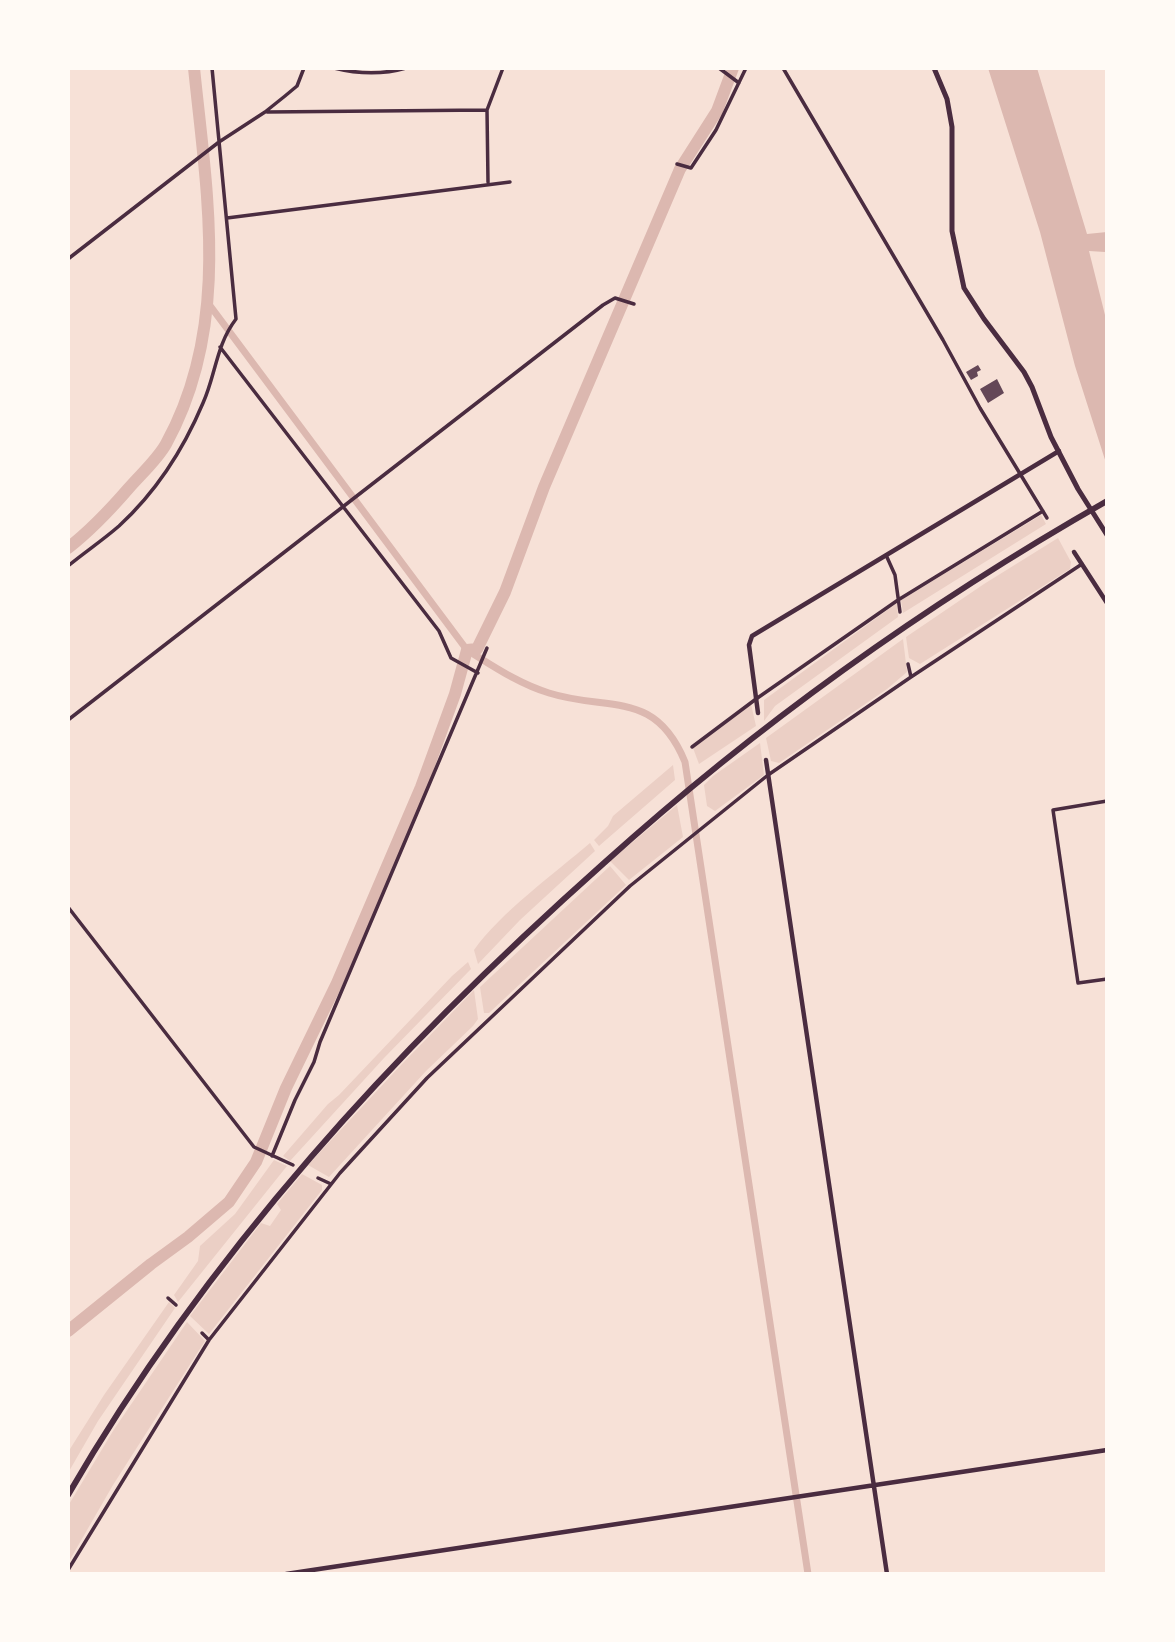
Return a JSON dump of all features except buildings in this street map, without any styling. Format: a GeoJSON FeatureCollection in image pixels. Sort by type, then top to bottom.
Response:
{"type":"FeatureCollection","features":[{"type":"Feature","properties":{"kind":"highway"},"geometry":{"type":"LineString","coordinates":[[68,1495],[133,1388],[214,1275],[296,1173],[394,1065],[473,984],[556,905],[703,778],[822,687],[919,618],[1107,501]]}},
{"type":"Feature","properties":{"kind":"main road"},"geometry":{"type":"LineString","coordinates":[[934,68],[947,99],[952,127],[952,231],[964,288],[1024,372],[1078,489],[1107,535]]}},
{"type":"Feature","properties":{"kind":"street"},"geometry":{"type":"LineString","coordinates":[[68,566],[119,525],[150,493],[171,464],[191,431],[205,399],[223,337],[236,319],[212,68]]}},
{"type":"Feature","properties":{"kind":"street"},"geometry":{"type":"LineString","coordinates":[[334,68],[360,73],[406,68]]}},
{"type":"Feature","properties":{"kind":"street"},"geometry":{"type":"LineString","coordinates":[[488,183],[487,110],[503,68]]}},
{"type":"Feature","properties":{"kind":"street"},"geometry":{"type":"LineString","coordinates":[[719,68],[738,81]]}},
{"type":"Feature","properties":{"kind":"street"},"geometry":{"type":"LineString","coordinates":[[677,164],[691,168],[716,130],[746,68]]}},
{"type":"Feature","properties":{"kind":"street"},"geometry":{"type":"LineString","coordinates":[[783,68],[1047,518]]}},
{"type":"Feature","properties":{"kind":"street"},"geometry":{"type":"LineString","coordinates":[[68,259],[219,142],[265,112],[297,86],[302,69]]}},
{"type":"Feature","properties":{"kind":"street"},"geometry":{"type":"LineString","coordinates":[[265,112],[487,110]]}},
{"type":"Feature","properties":{"kind":"street"},"geometry":{"type":"LineString","coordinates":[[227,218],[510,181]]}},
{"type":"Feature","properties":{"kind":"street"},"geometry":{"type":"LineString","coordinates":[[68,720],[603,305],[618,299],[631,304]]}},
{"type":"Feature","properties":{"kind":"street"},"geometry":{"type":"LineString","coordinates":[[220,347],[439,631],[451,659],[478,673]]}},
{"type":"Feature","properties":{"kind":"street"},"geometry":{"type":"LineString","coordinates":[[758,713],[749,645],[752,636],[1059,451]]}},
{"type":"Feature","properties":{"kind":"street"},"geometry":{"type":"LineString","coordinates":[[692,747],[898,600],[1042,511]]}},
{"type":"Feature","properties":{"kind":"street"},"geometry":{"type":"LineString","coordinates":[[1074,552],[1107,603]]}},
{"type":"Feature","properties":{"kind":"street"},"geometry":{"type":"LineString","coordinates":[[886,555],[895,575],[900,611]]}},
{"type":"Feature","properties":{"kind":"street"},"geometry":{"type":"LineString","coordinates":[[68,1570],[209,1340],[331,1184],[427,1078],[630,886],[768,775],[1082,564]]}},
{"type":"Feature","properties":{"kind":"street"},"geometry":{"type":"LineString","coordinates":[[271,1155],[487,648]]}},
{"type":"Feature","properties":{"kind":"street"},"geometry":{"type":"LineString","coordinates":[[908,664],[911,677]]}},
{"type":"Feature","properties":{"kind":"street"},"geometry":{"type":"LineString","coordinates":[[766,760],[887,1574]]}},
{"type":"Feature","properties":{"kind":"street"},"geometry":{"type":"LineString","coordinates":[[1107,801],[1053,810],[1078,983],[1107,979]]}},
{"type":"Feature","properties":{"kind":"street"},"geometry":{"type":"LineString","coordinates":[[68,907],[257,1148],[293,1165]]}},
{"type":"Feature","properties":{"kind":"street"},"geometry":{"type":"LineString","coordinates":[[318,1178],[331,1184]]}},
{"type":"Feature","properties":{"kind":"street"},"geometry":{"type":"LineString","coordinates":[[168,1298],[176,1305]]}},
{"type":"Feature","properties":{"kind":"street"},"geometry":{"type":"LineString","coordinates":[[202,1333],[209,1340]]}},
{"type":"Feature","properties":{"kind":"street"},"geometry":{"type":"LineString","coordinates":[[286,1574],[1107,1450]]}},
{"type":"Feature","properties":{"kind":"shaded area"},"geometry":{"type":"Polygon","coordinates":[[[988,68],[1037,68],[1087,234],[1107,232],[1107,256],[1105,252],[1089,251],[1107,323],[1107,466],[1075,366],[1040,232],[988,68]]]}},
{"type":"Feature","properties":{"kind":"shaded area"},"geometry":{"type":"Polygon","coordinates":[[[1041,515],[1046,524],[903,613],[901,600],[1041,515]]]}},
{"type":"Feature","properties":{"kind":"shaded area"},"geometry":{"type":"Polygon","coordinates":[[[1058,538],[1071,562],[1070,569],[920,664],[909,658],[906,637],[1058,538]]]}},
{"type":"Feature","properties":{"kind":"shaded area"},"geometry":{"type":"Polygon","coordinates":[[[897,603],[898,617],[775,706],[764,721],[764,700],[897,603]]]}},
{"type":"Feature","properties":{"kind":"shaded area"},"geometry":{"type":"Polygon","coordinates":[[[903,639],[907,672],[887,689],[779,763],[771,761],[766,738],[903,639]]]}},
{"type":"Feature","properties":{"kind":"shaded area"},"geometry":{"type":"Polygon","coordinates":[[[751,704],[756,726],[699,764],[693,748],[751,704]]]}},
{"type":"Feature","properties":{"kind":"shaded area"},"geometry":{"type":"Polygon","coordinates":[[[760,743],[764,775],[715,811],[707,806],[704,785],[760,743]]]}},
{"type":"Feature","properties":{"kind":"shaded area"},"geometry":{"type":"Polygon","coordinates":[[[673,765],[675,780],[599,846],[594,840],[608,826],[613,816],[673,765]]]}},
{"type":"Feature","properties":{"kind":"shaded area"},"geometry":{"type":"Polygon","coordinates":[[[677,805],[683,837],[629,880],[610,861],[677,805]]]}},
{"type":"Feature","properties":{"kind":"shaded area"},"geometry":{"type":"Polygon","coordinates":[[[590,843],[595,851],[520,920],[478,964],[474,950],[485,936],[513,908],[590,843]]]}},
{"type":"Feature","properties":{"kind":"shaded area"},"geometry":{"type":"Polygon","coordinates":[[[610,866],[626,885],[489,1013],[484,1013],[480,987],[610,866]]]}},
{"type":"Feature","properties":{"kind":"shaded area"},"geometry":{"type":"Polygon","coordinates":[[[468,962],[471,969],[384,1058],[290,1161],[283,1156],[328,1104],[468,962]]]}},
{"type":"Feature","properties":{"kind":"shaded area"},"geometry":{"type":"Polygon","coordinates":[[[474,990],[478,1019],[473,1026],[426,1071],[329,1177],[308,1165],[401,1065],[474,990]]]}},
{"type":"Feature","properties":{"kind":"shaded area"},"geometry":{"type":"Polygon","coordinates":[[[274,1160],[287,1166],[178,1302],[174,1295],[198,1261],[200,1246],[235,1214],[274,1160]]]}},
{"type":"Feature","properties":{"kind":"shaded area"},"geometry":{"type":"Polygon","coordinates":[[[302,1174],[322,1185],[322,1190],[209,1334],[190,1316],[261,1223],[270,1226],[281,1210],[277,1204],[302,1174]]]}},
{"type":"Feature","properties":{"kind":"shaded area"},"geometry":{"type":"Polygon","coordinates":[[[169,1302],[175,1308],[98,1421],[68,1473],[70,1449],[169,1302]]]}},
{"type":"Feature","properties":{"kind":"shaded area"},"geometry":{"type":"Polygon","coordinates":[[[187,1322],[205,1341],[113,1485],[68,1563],[68,1506],[113,1431],[187,1322]]]}},
{"type":"Feature","properties":{"kind":"waterway"},"geometry":{"type":"LineString","coordinates":[[68,548],[107,513],[162,450],[186,399],[200,353],[207,307],[209,259],[208,212],[194,68]]}},
{"type":"Feature","properties":{"kind":"waterway"},"geometry":{"type":"LineString","coordinates":[[68,1331],[229,1202],[256,1162],[286,1088],[337,983],[421,787],[455,694],[467,650],[477,649],[505,592],[544,487],[680,169],[717,111],[733,68]]}},
{"type":"Feature","properties":{"kind":"waterway"},"geometry":{"type":"LineString","coordinates":[[208,303],[467,650],[506,674],[549,693],[628,707],[645,713],[660,723],[673,739],[685,762],[808,1574]]}}]}
